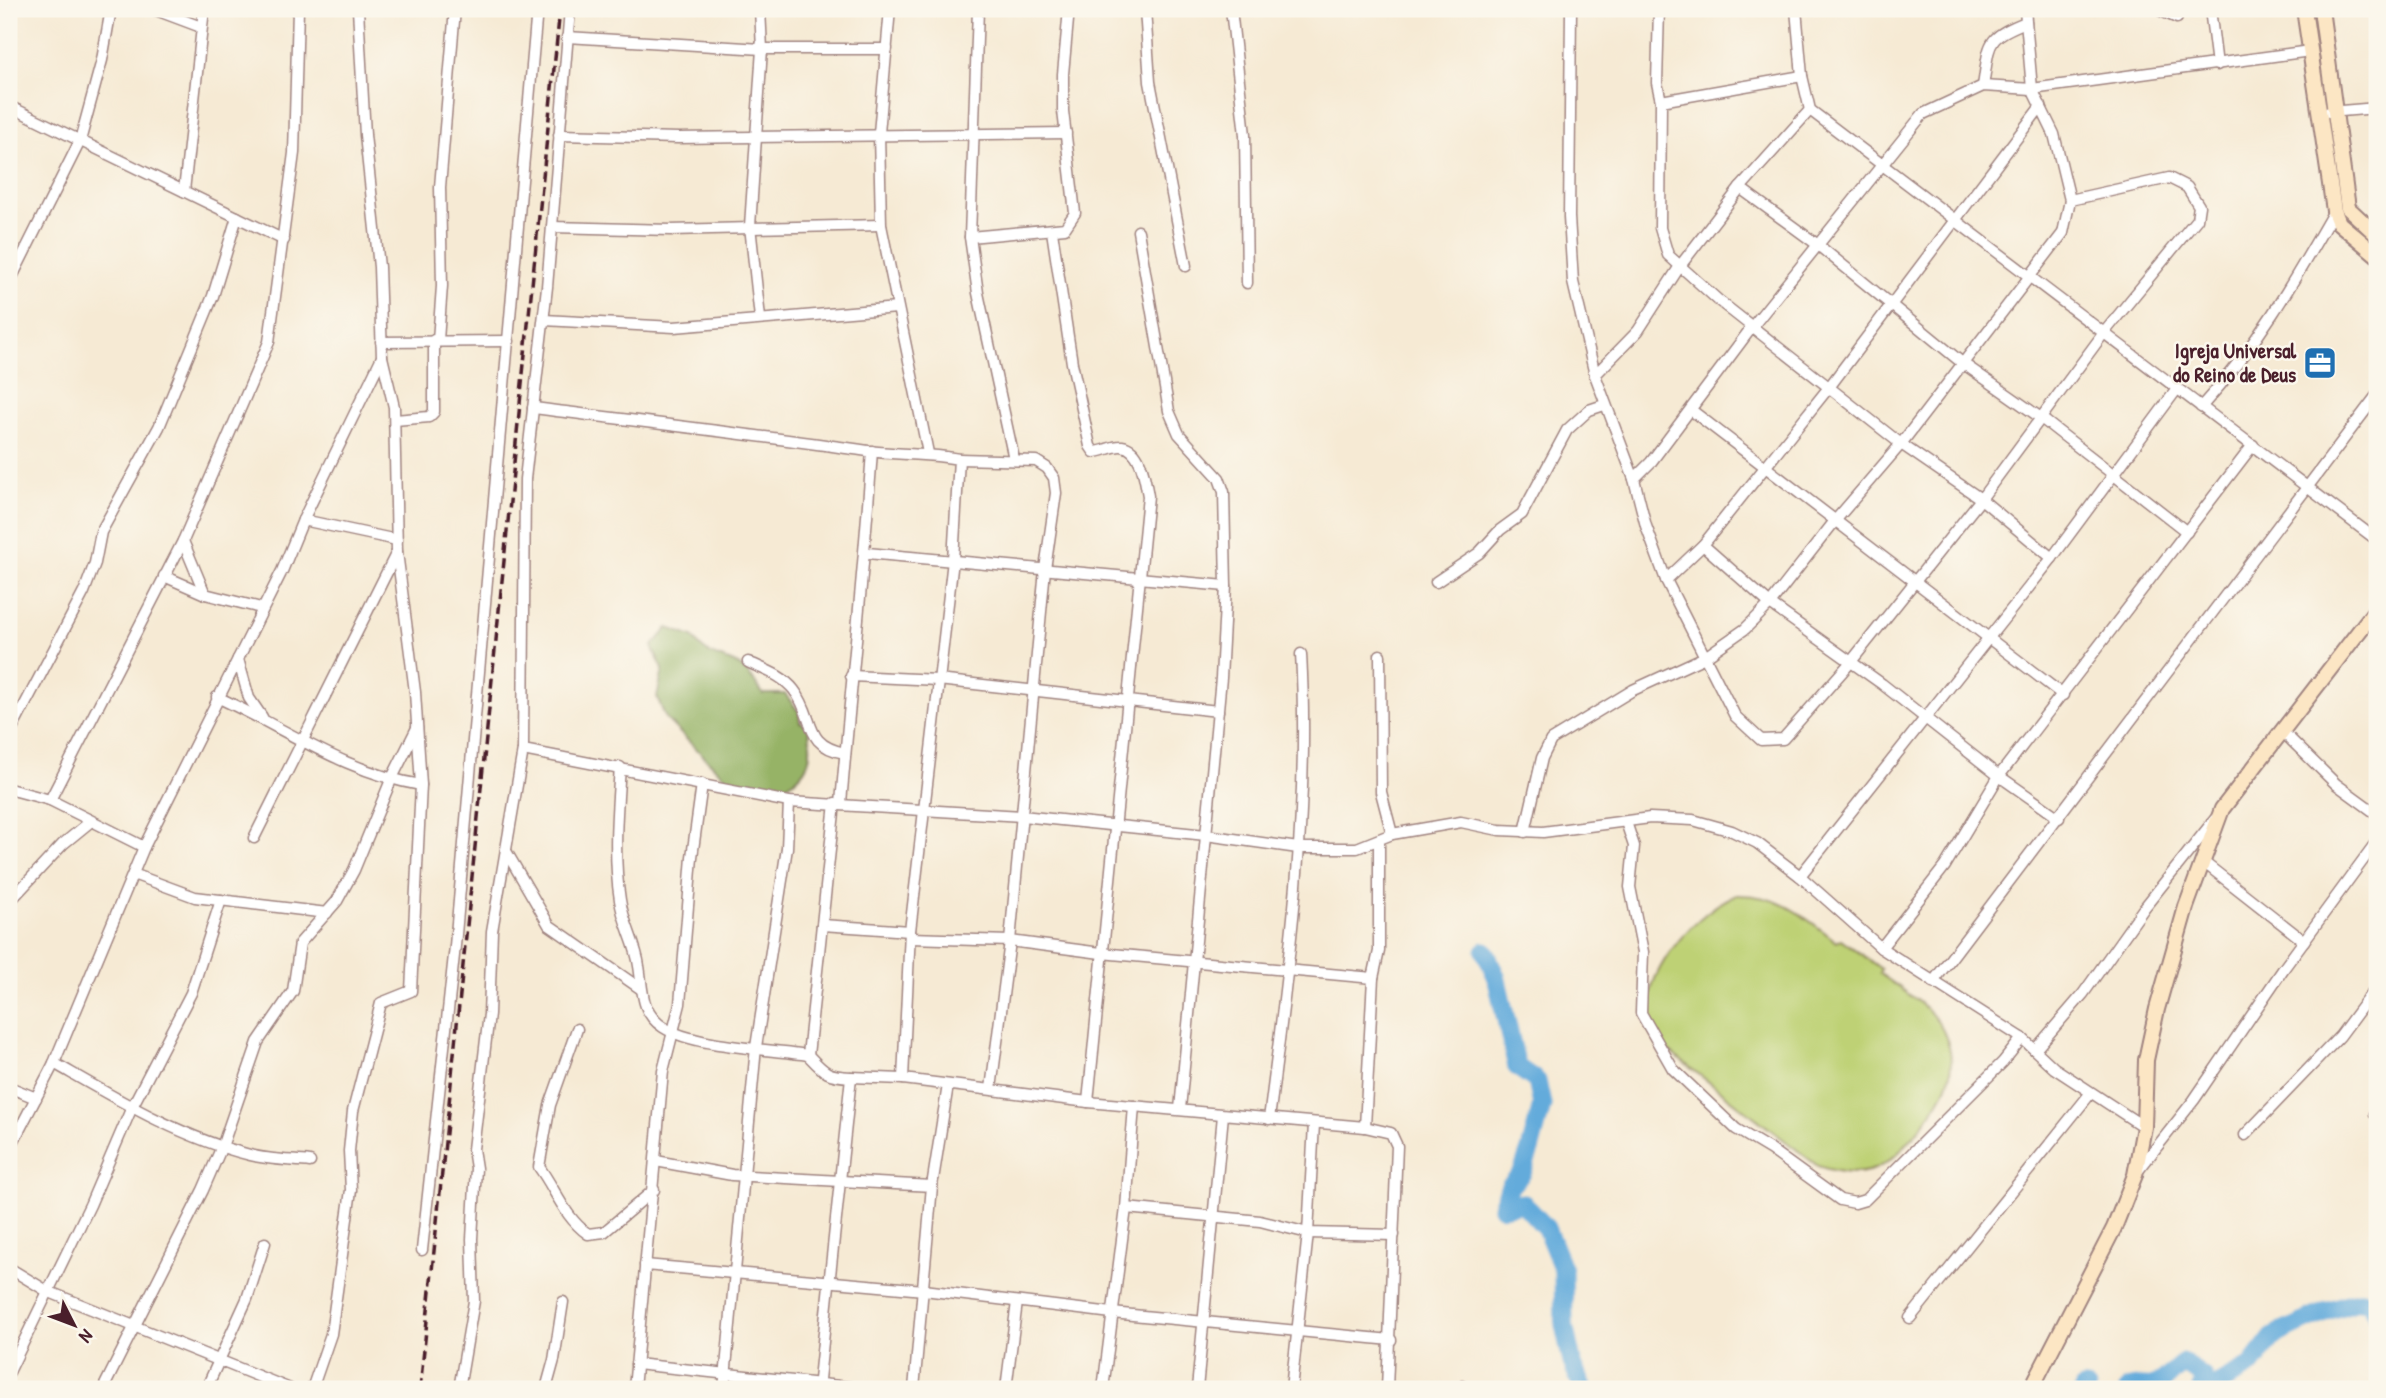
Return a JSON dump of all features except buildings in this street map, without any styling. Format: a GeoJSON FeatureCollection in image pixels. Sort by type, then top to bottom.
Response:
{"type":"FeatureCollection","features":[{"type":"Feature","properties":{"kind":"street"},"geometry":{"type":"LineString","coordinates":[[9,283],[80,141],[102,60],[111,9]]}},
{"type":"Feature","properties":{"kind":"street"},"geometry":{"type":"LineString","coordinates":[[153,9],[201,27]]}},
{"type":"Feature","properties":{"kind":"street"},"geometry":{"type":"LineString","coordinates":[[184,191],[204,9]]}},
{"type":"Feature","properties":{"kind":"street"},"geometry":{"type":"LineString","coordinates":[[50,800],[183,541],[269,342],[294,153],[298,9]]}},
{"type":"Feature","properties":{"kind":"street"},"geometry":{"type":"LineString","coordinates":[[312,1389],[331,1334],[351,1189],[349,1151],[353,1111],[381,1003],[407,996],[411,991],[421,785],[397,552],[395,420],[382,357],[379,267],[365,135],[358,9]]}},
{"type":"Feature","properties":{"kind":"street"},"geometry":{"type":"LineString","coordinates":[[395,420],[429,417],[434,412],[436,340],[442,286],[440,187],[456,9]]}},
{"type":"Feature","properties":{"kind":"street"},"geometry":{"type":"LineString","coordinates":[[422,1250],[455,946],[537,9]]}},
{"type":"Feature","properties":{"kind":"street"},"geometry":{"type":"LineString","coordinates":[[459,1389],[474,1301],[472,1239],[476,1168],[473,1149],[489,1014],[492,931],[523,750],[525,492],[544,320],[570,9]]}},
{"type":"Feature","properties":{"kind":"street"},"geometry":{"type":"LineString","coordinates":[[760,9],[762,49],[750,226],[760,318]]}},
{"type":"Feature","properties":{"kind":"street"},"geometry":{"type":"LineString","coordinates":[[890,9],[878,133],[881,225],[897,308],[916,383],[928,453]]}},
{"type":"Feature","properties":{"kind":"street"},"geometry":{"type":"LineString","coordinates":[[978,9],[971,135],[970,237],[978,293],[1014,459]]}},
{"type":"Feature","properties":{"kind":"street"},"geometry":{"type":"LineString","coordinates":[[970,237],[1052,231],[1070,224],[1075,213],[1063,74],[1069,9]]}},
{"type":"Feature","properties":{"kind":"street"},"geometry":{"type":"LineString","coordinates":[[1145,9],[1150,82],[1186,266]]}},
{"type":"Feature","properties":{"kind":"street"},"geometry":{"type":"LineString","coordinates":[[1231,9],[1245,135],[1247,283]]}},
{"type":"Feature","properties":{"kind":"street"},"geometry":{"type":"LineString","coordinates":[[1571,9],[1569,217],[1573,282],[1595,375],[1604,405],[1634,479],[1646,527],[1666,580],[1735,716],[1762,740],[1783,738],[1850,663],[1981,499],[2103,334],[2197,219],[2199,206],[2187,187],[2169,178],[2070,200]]}},
{"type":"Feature","properties":{"kind":"street"},"geometry":{"type":"LineString","coordinates":[[1658,9],[1657,83],[1661,101],[1660,228],[1668,255],[1752,327],[1901,444],[1981,499],[2052,558]]}},
{"type":"Feature","properties":{"kind":"street"},"geometry":{"type":"LineString","coordinates":[[1796,9],[1802,76],[1810,110],[1879,165],[1956,219],[2029,278],[2377,540]]}},
{"type":"Feature","properties":{"kind":"street"},"geometry":{"type":"LineString","coordinates":[[1525,832],[1542,758],[1551,740],[1633,690],[1705,657],[1745,629],[1770,604],[1834,522],[1901,444],[1961,362],[2063,233],[2070,200],[2060,154],[2032,89],[2025,9]]}},
{"type":"Feature","properties":{"kind":"street"},"geometry":{"type":"LineString","coordinates":[[2157,9],[2177,18]]}},
{"type":"Feature","properties":{"kind":"street"},"geometry":{"type":"LineString","coordinates":[[2210,9],[2217,65]]}},
{"type":"Feature","properties":{"kind":"street"},"geometry":{"type":"LineString","coordinates":[[2304,9],[2334,211],[2340,223],[2377,255]]}},
{"type":"Feature","properties":{"kind":"street"},"geometry":{"type":"LineString","coordinates":[[2321,9],[2348,208],[2377,235]]}},
{"type":"Feature","properties":{"kind":"street"},"geometry":{"type":"LineString","coordinates":[[1983,86],[1993,38],[2000,32],[2026,22]]}},
{"type":"Feature","properties":{"kind":"street"},"geometry":{"type":"LineString","coordinates":[[567,37],[762,49],[887,48]]}},
{"type":"Feature","properties":{"kind":"street"},"geometry":{"type":"LineString","coordinates":[[1634,479],[1691,410],[1752,327],[1879,165],[1923,114],[1983,86],[2032,89],[2310,51]]}},
{"type":"Feature","properties":{"kind":"street"},"geometry":{"type":"LineString","coordinates":[[1661,101],[1802,76]]}},
{"type":"Feature","properties":{"kind":"street"},"geometry":{"type":"LineString","coordinates":[[9,106],[284,240]]}},
{"type":"Feature","properties":{"kind":"street"},"geometry":{"type":"LineString","coordinates":[[1666,580],[1703,545],[1830,386],[2041,106]]}},
{"type":"Feature","properties":{"kind":"street"},"geometry":{"type":"LineString","coordinates":[[2320,113],[2377,108]]}},
{"type":"Feature","properties":{"kind":"street"},"geometry":{"type":"LineString","coordinates":[[1595,375],[1638,331],[1680,266],[1740,188],[1810,110]]}},
{"type":"Feature","properties":{"kind":"street"},"geometry":{"type":"LineString","coordinates":[[559,135],[678,138],[878,133],[1066,133]]}},
{"type":"Feature","properties":{"kind":"street"},"geometry":{"type":"LineString","coordinates":[[1740,188],[1818,246],[1961,362],[2041,418],[2187,532]]}},
{"type":"Feature","properties":{"kind":"street"},"geometry":{"type":"LineString","coordinates":[[2201,407],[2239,366],[2278,309],[2334,211]]}},
{"type":"Feature","properties":{"kind":"street"},"geometry":{"type":"LineString","coordinates":[[9,735],[84,592],[95,563],[101,532],[159,427],[213,296],[237,217]]}},
{"type":"Feature","properties":{"kind":"street"},"geometry":{"type":"LineString","coordinates":[[552,227],[671,230],[750,226],[881,225]]}},
{"type":"Feature","properties":{"kind":"street"},"geometry":{"type":"LineString","coordinates":[[1052,231],[1072,363],[1090,446],[1094,452],[1120,446],[1127,449],[1143,471],[1147,520],[1113,827],[1088,1102]]}},
{"type":"Feature","properties":{"kind":"street"},"geometry":{"type":"LineString","coordinates":[[1138,231],[1169,411],[1179,434],[1219,478],[1224,492],[1226,586],[1218,711],[1180,1110]]}},
{"type":"Feature","properties":{"kind":"street"},"geometry":{"type":"LineString","coordinates":[[544,320],[674,327],[897,308]]}},
{"type":"Feature","properties":{"kind":"street"},"geometry":{"type":"LineString","coordinates":[[381,342],[509,341]]}},
{"type":"Feature","properties":{"kind":"street"},"geometry":{"type":"LineString","coordinates":[[9,1150],[54,1063],[144,847],[261,608],[282,571],[303,520],[382,357]]}},
{"type":"Feature","properties":{"kind":"street"},"geometry":{"type":"LineString","coordinates":[[1800,876],[2052,558],[2177,389]]}},
{"type":"Feature","properties":{"kind":"street"},"geometry":{"type":"LineString","coordinates":[[1933,982],[2377,395]]}},
{"type":"Feature","properties":{"kind":"street"},"geometry":{"type":"LineString","coordinates":[[1436,582],[1479,553],[1500,530],[1522,514],[1567,430],[1589,411],[1604,405]]}},
{"type":"Feature","properties":{"kind":"street"},"geometry":{"type":"LineString","coordinates":[[533,408],[640,423],[733,430],[872,451],[928,453],[959,459],[1036,461],[1047,468],[1054,478],[1054,511],[1045,569],[1010,941],[991,1089]]}},
{"type":"Feature","properties":{"kind":"street"},"geometry":{"type":"LineString","coordinates":[[1691,410],[2063,695]]}},
{"type":"Feature","properties":{"kind":"street"},"geometry":{"type":"LineString","coordinates":[[1881,948],[1945,866],[1999,776],[2253,445]]}},
{"type":"Feature","properties":{"kind":"street"},"geometry":{"type":"LineString","coordinates":[[808,1055],[845,752],[850,676],[866,552],[872,451]]}},
{"type":"Feature","properties":{"kind":"street"},"geometry":{"type":"LineString","coordinates":[[903,1079],[910,934],[953,560],[959,459]]}},
{"type":"Feature","properties":{"kind":"street"},"geometry":{"type":"LineString","coordinates":[[303,520],[397,540]]}},
{"type":"Feature","properties":{"kind":"street"},"geometry":{"type":"LineString","coordinates":[[183,541],[205,594]]}},
{"type":"Feature","properties":{"kind":"street"},"geometry":{"type":"LineString","coordinates":[[1703,545],[1770,604],[2059,818]]}},
{"type":"Feature","properties":{"kind":"street"},"geometry":{"type":"LineString","coordinates":[[254,838],[397,552]]}},
{"type":"Feature","properties":{"kind":"street"},"geometry":{"type":"LineString","coordinates":[[866,552],[1226,586]]}},
{"type":"Feature","properties":{"kind":"street"},"geometry":{"type":"LineString","coordinates":[[164,576],[205,594],[261,608]]}},
{"type":"Feature","properties":{"kind":"street"},"geometry":{"type":"LineString","coordinates":[[2035,1050],[2083,994],[2144,908],[2377,608]]}},
{"type":"Feature","properties":{"kind":"street"},"geometry":{"type":"LineString","coordinates":[[1269,1119],[1288,969],[1298,848],[1304,711],[1301,654]]}},
{"type":"Feature","properties":{"kind":"street"},"geometry":{"type":"LineString","coordinates":[[1380,655],[1381,792],[1392,834]]}},
{"type":"Feature","properties":{"kind":"street"},"geometry":{"type":"LineString","coordinates":[[238,659],[249,698],[262,718]]}},
{"type":"Feature","properties":{"kind":"street"},"geometry":{"type":"LineString","coordinates":[[748,662],[783,678],[804,704],[816,741],[822,747],[845,752]]}},
{"type":"Feature","properties":{"kind":"street"},"geometry":{"type":"LineString","coordinates":[[850,676],[938,680],[1035,689],[1218,711]]}},
{"type":"Feature","properties":{"kind":"street"},"geometry":{"type":"LineString","coordinates":[[217,697],[262,718],[301,743],[391,780],[421,785]]}},
{"type":"Feature","properties":{"kind":"street"},"geometry":{"type":"LineString","coordinates":[[103,1389],[223,1144],[258,1042],[293,991],[300,943],[337,901],[354,870],[391,780],[417,728]]}},
{"type":"Feature","properties":{"kind":"street"},"geometry":{"type":"LineString","coordinates":[[2283,732],[2336,784],[2377,814]]}},
{"type":"Feature","properties":{"kind":"street"},"geometry":{"type":"LineString","coordinates":[[523,750],[789,802],[925,808],[1022,816],[1206,835],[1298,848],[1357,848],[1392,834],[1461,822],[1525,832],[1650,818],[1693,820],[1732,831],[1757,844],[1800,876],[1881,948],[2022,1038],[2090,1094],[2144,1127]]}},
{"type":"Feature","properties":{"kind":"street"},"geometry":{"type":"LineString","coordinates":[[620,767],[617,855],[619,897],[639,966],[640,989],[648,1013],[673,1032],[695,1039],[808,1055],[820,1070],[831,1075],[903,1079],[1088,1102],[1365,1127],[1391,1133],[1396,1138],[1391,1340],[1387,1389]]}},
{"type":"Feature","properties":{"kind":"street"},"geometry":{"type":"LineString","coordinates":[[634,1389],[663,1072],[680,1004],[692,857],[702,784]]}},
{"type":"Feature","properties":{"kind":"street"},"geometry":{"type":"LineString","coordinates":[[9,789],[50,800],[144,847]]}},
{"type":"Feature","properties":{"kind":"street"},"geometry":{"type":"LineString","coordinates":[[724,1389],[746,1175],[755,1047],[787,848],[789,802]]}},
{"type":"Feature","properties":{"kind":"street"},"geometry":{"type":"LineString","coordinates":[[2031,1389],[2113,1228],[2135,1175],[2144,1127],[2146,1060],[2166,975],[2202,861],[2222,809]]}},
{"type":"Feature","properties":{"kind":"street"},"geometry":{"type":"LineString","coordinates":[[9,902],[63,844],[90,822]]}},
{"type":"Feature","properties":{"kind":"street"},"geometry":{"type":"LineString","coordinates":[[1626,822],[1633,846],[1630,887],[1643,951],[1641,1013],[1654,1037],[1673,1069],[1736,1129],[1771,1150],[1840,1200],[1854,1203],[1865,1200],[2003,1062],[2022,1038]]}},
{"type":"Feature","properties":{"kind":"street"},"geometry":{"type":"LineString","coordinates":[[1365,1127],[1373,978],[1378,951],[1379,840]]}},
{"type":"Feature","properties":{"kind":"street"},"geometry":{"type":"LineString","coordinates":[[2135,1175],[2194,1100],[2377,841]]}},
{"type":"Feature","properties":{"kind":"street"},"geometry":{"type":"LineString","coordinates":[[506,851],[528,885],[537,909],[549,925],[640,989]]}},
{"type":"Feature","properties":{"kind":"street"},"geometry":{"type":"LineString","coordinates":[[2202,861],[2304,941]]}},
{"type":"Feature","properties":{"kind":"street"},"geometry":{"type":"LineString","coordinates":[[133,874],[195,897],[327,913]]}},
{"type":"Feature","properties":{"kind":"street"},"geometry":{"type":"LineString","coordinates":[[9,1372],[90,1205],[132,1107],[191,993],[221,900]]}},
{"type":"Feature","properties":{"kind":"street"},"geometry":{"type":"LineString","coordinates":[[822,925],[1373,978]]}},
{"type":"Feature","properties":{"kind":"street"},"geometry":{"type":"LineString","coordinates":[[2245,1135],[2340,1035],[2377,986]]}},
{"type":"Feature","properties":{"kind":"street"},"geometry":{"type":"LineString","coordinates":[[577,1029],[551,1105],[539,1167],[560,1203],[577,1226],[588,1234],[604,1231],[653,1190]]}},
{"type":"Feature","properties":{"kind":"street"},"geometry":{"type":"LineString","coordinates":[[54,1063],[132,1107],[199,1139],[223,1144],[250,1155],[310,1163]]}},
{"type":"Feature","properties":{"kind":"street"},"geometry":{"type":"LineString","coordinates":[[818,1386],[851,1077]]}},
{"type":"Feature","properties":{"kind":"street"},"geometry":{"type":"LineString","coordinates":[[914,1389],[932,1186],[948,1085]]}},
{"type":"Feature","properties":{"kind":"street"},"geometry":{"type":"LineString","coordinates":[[9,1087],[36,1098]]}},
{"type":"Feature","properties":{"kind":"street"},"geometry":{"type":"LineString","coordinates":[[1910,1318],[2090,1094]]}},
{"type":"Feature","properties":{"kind":"street"},"geometry":{"type":"LineString","coordinates":[[1103,1389],[1126,1208],[1134,1106]]}},
{"type":"Feature","properties":{"kind":"street"},"geometry":{"type":"LineString","coordinates":[[1197,1389],[1223,1115]]}},
{"type":"Feature","properties":{"kind":"street"},"geometry":{"type":"LineString","coordinates":[[1291,1389],[1308,1233],[1314,1124]]}},
{"type":"Feature","properties":{"kind":"street"},"geometry":{"type":"LineString","coordinates":[[656,1161],[746,1175],[932,1186]]}},
{"type":"Feature","properties":{"kind":"street"},"geometry":{"type":"LineString","coordinates":[[1126,1208],[1259,1221],[1308,1233],[1394,1235]]}},
{"type":"Feature","properties":{"kind":"street"},"geometry":{"type":"LineString","coordinates":[[206,1389],[247,1299],[265,1243]]}},
{"type":"Feature","properties":{"kind":"street"},"geometry":{"type":"LineString","coordinates":[[645,1265],[924,1290],[1112,1314],[1391,1340]]}},
{"type":"Feature","properties":{"kind":"street"},"geometry":{"type":"LineString","coordinates":[[9,1268],[47,1291],[289,1389]]}},
{"type":"Feature","properties":{"kind":"street"},"geometry":{"type":"LineString","coordinates":[[546,1389],[554,1360],[563,1302]]}},
{"type":"Feature","properties":{"kind":"street"},"geometry":{"type":"LineString","coordinates":[[1006,1389],[1017,1302]]}},
{"type":"Feature","properties":{"kind":"street"},"geometry":{"type":"LineString","coordinates":[[636,1364],[818,1386],[867,1389]]}},
{"type":"Feature","properties":{"kind":"green space"},"geometry":{"type":"Polygon","coordinates":[[[668,628],[693,637],[706,652],[736,664],[763,694],[785,694],[799,712],[800,722],[808,725],[810,747],[808,764],[790,784],[780,790],[728,780],[666,719],[657,697],[663,669],[652,647],[668,628]]]}},
{"type":"Feature","properties":{"kind":"green space"},"geometry":{"type":"Polygon","coordinates":[[[1737,895],[1766,898],[1779,903],[1803,916],[1837,942],[1841,939],[1881,969],[1879,973],[1927,1010],[1942,1029],[1951,1059],[1947,1086],[1916,1133],[1898,1153],[1881,1166],[1866,1172],[1850,1173],[1818,1166],[1666,1049],[1658,1035],[1649,1010],[1650,994],[1656,976],[1692,926],[1708,912],[1737,895]]]}},
{"type":"Feature","properties":{"kind":"waterway"},"geometry":{"type":"LineString","coordinates":[[1485,951],[1496,976],[1517,1067],[1537,1081],[1542,1105],[1522,1173],[1510,1186],[1502,1207],[1523,1203],[1546,1228],[1563,1270],[1564,1325],[1572,1362],[1583,1389]]}},
{"type":"Feature","properties":{"kind":"waterway"},"geometry":{"type":"LineString","coordinates":[[2209,1389],[2251,1366],[2273,1337],[2327,1311],[2357,1301],[2367,1301],[2377,1315]]}},
{"type":"Feature","properties":{"kind":"waterway"},"geometry":{"type":"LineString","coordinates":[[2128,1389],[2156,1385],[2184,1363],[2203,1377],[2201,1389]]}},
{"type":"Feature","properties":{"kind":"railway"},"geometry":{"type":"LineString","coordinates":[[420,1389],[560,9]]}},
{"type":"Feature","properties":{"kind":"place","name":"Igreja Universal do Reino de Deus"},"geometry":{"type":"Point","coordinates":[2320,363]}}]}
